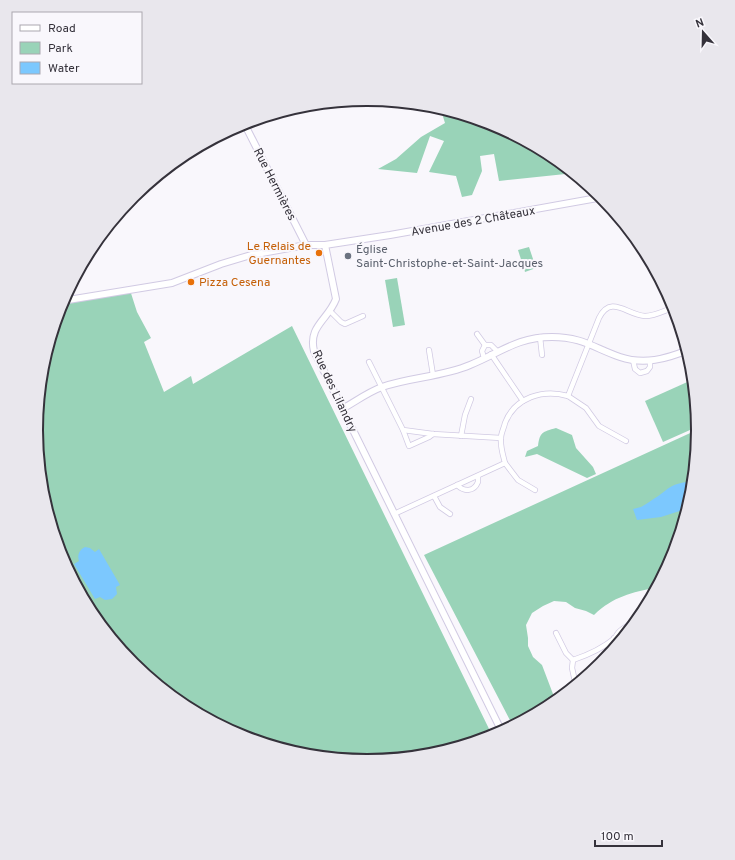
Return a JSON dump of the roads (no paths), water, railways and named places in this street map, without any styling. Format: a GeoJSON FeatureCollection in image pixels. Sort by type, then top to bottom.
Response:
{"type":"FeatureCollection","features":[{"type":"Feature","properties":{"kind":"main road","name":"Rue Hermières"},"geometry":{"type":"LineString","coordinates":[[247,129],[306,245]]}},
{"type":"Feature","properties":{"kind":"main road","name":"Avenue des 2 Châteaux"},"geometry":{"type":"LineString","coordinates":[[71,300],[172,283],[221,264],[251,255],[306,245],[325,245],[390,236],[594,199]]}},
{"type":"Feature","properties":{"kind":"main road","name":"Rue des Lilandry"},"geometry":{"type":"LineString","coordinates":[[325,245],[336,299],[330,311],[314,332],[313,344],[318,360],[499,727]]}},
{"type":"Feature","properties":{"kind":"main road"},"geometry":{"type":"LineString","coordinates":[[342,409],[381,387],[463,368],[520,341],[540,337],[565,337],[589,343],[621,357],[633,360],[650,361],[670,357],[682,352]]}},
{"type":"Feature","properties":{"kind":"street"},"geometry":{"type":"LineString","coordinates":[[568,396],[602,311],[606,308],[615,306],[632,313],[646,316],[657,314],[668,309]]}},
{"type":"Feature","properties":{"kind":"street"},"geometry":{"type":"LineString","coordinates":[[330,311],[345,324],[363,316]]}},
{"type":"Feature","properties":{"kind":"street"},"geometry":{"type":"LineString","coordinates":[[477,334],[485,345]]}},
{"type":"Feature","properties":{"kind":"street"},"geometry":{"type":"LineString","coordinates":[[540,337],[542,355]]}},
{"type":"Feature","properties":{"kind":"street"},"geometry":{"type":"LineString","coordinates":[[485,345],[492,345],[497,351]]}},
{"type":"Feature","properties":{"kind":"street"},"geometry":{"type":"LineString","coordinates":[[484,358],[482,351],[485,345]]}},
{"type":"Feature","properties":{"kind":"street"},"geometry":{"type":"LineString","coordinates":[[429,350],[433,375]]}},
{"type":"Feature","properties":{"kind":"street"},"geometry":{"type":"LineString","coordinates":[[491,354],[523,401]]}},
{"type":"Feature","properties":{"kind":"street"},"geometry":{"type":"LineString","coordinates":[[633,360],[634,369],[640,373],[647,371],[650,367],[650,361]]}},
{"type":"Feature","properties":{"kind":"street"},"geometry":{"type":"LineString","coordinates":[[369,362],[403,430],[409,446],[433,434]]}},
{"type":"Feature","properties":{"kind":"street"},"geometry":{"type":"LineString","coordinates":[[535,490],[518,480],[505,463],[501,438],[507,418],[523,401],[530,397],[546,393],[568,396],[586,408],[599,426],[626,441]]}},
{"type":"Feature","properties":{"kind":"street"},"geometry":{"type":"LineString","coordinates":[[461,436],[462,426],[471,399]]}},
{"type":"Feature","properties":{"kind":"street"},"geometry":{"type":"LineString","coordinates":[[403,430],[433,434],[501,438]]}},
{"type":"Feature","properties":{"kind":"street"},"geometry":{"type":"LineString","coordinates":[[394,514],[505,463]]}},
{"type":"Feature","properties":{"kind":"street"},"geometry":{"type":"LineString","coordinates":[[457,485],[463,490],[470,490],[478,482],[478,476]]}},
{"type":"Feature","properties":{"kind":"street"},"geometry":{"type":"LineString","coordinates":[[434,496],[440,507],[450,514]]}},
{"type":"Feature","properties":{"kind":"street"},"geometry":{"type":"LineString","coordinates":[[573,660],[597,650],[614,638],[626,627]]}},
{"type":"Feature","properties":{"kind":"street"},"geometry":{"type":"LineString","coordinates":[[556,633],[566,653],[573,660]]}},
{"type":"Feature","properties":{"kind":"street"},"geometry":{"type":"LineString","coordinates":[[573,660],[572,668],[575,679]]}},
{"type":"Feature","properties":{"kind":"water"},"geometry":{"type":"Polygon","coordinates":[[[688,482],[682,510],[661,517],[637,520],[633,509],[641,507],[671,487],[680,483],[688,482]]]}},
{"type":"Feature","properties":{"kind":"water"},"geometry":{"type":"Polygon","coordinates":[[[85,547],[90,548],[95,552],[99,549],[120,585],[116,587],[117,594],[112,599],[105,600],[100,597],[95,599],[74,564],[79,561],[79,553],[85,547]]]}},
{"type":"Feature","properties":{"kind":"place","name":"Le Relais de Guernantes"},"geometry":{"type":"Point","coordinates":[319,253]}},
{"type":"Feature","properties":{"kind":"place","name":"Église Saint-Christophe-et-Saint-Jacques"},"geometry":{"type":"Point","coordinates":[348,256]}},
{"type":"Feature","properties":{"kind":"place","name":"Pizza Cesena"},"geometry":{"type":"Point","coordinates":[191,282]}}]}
